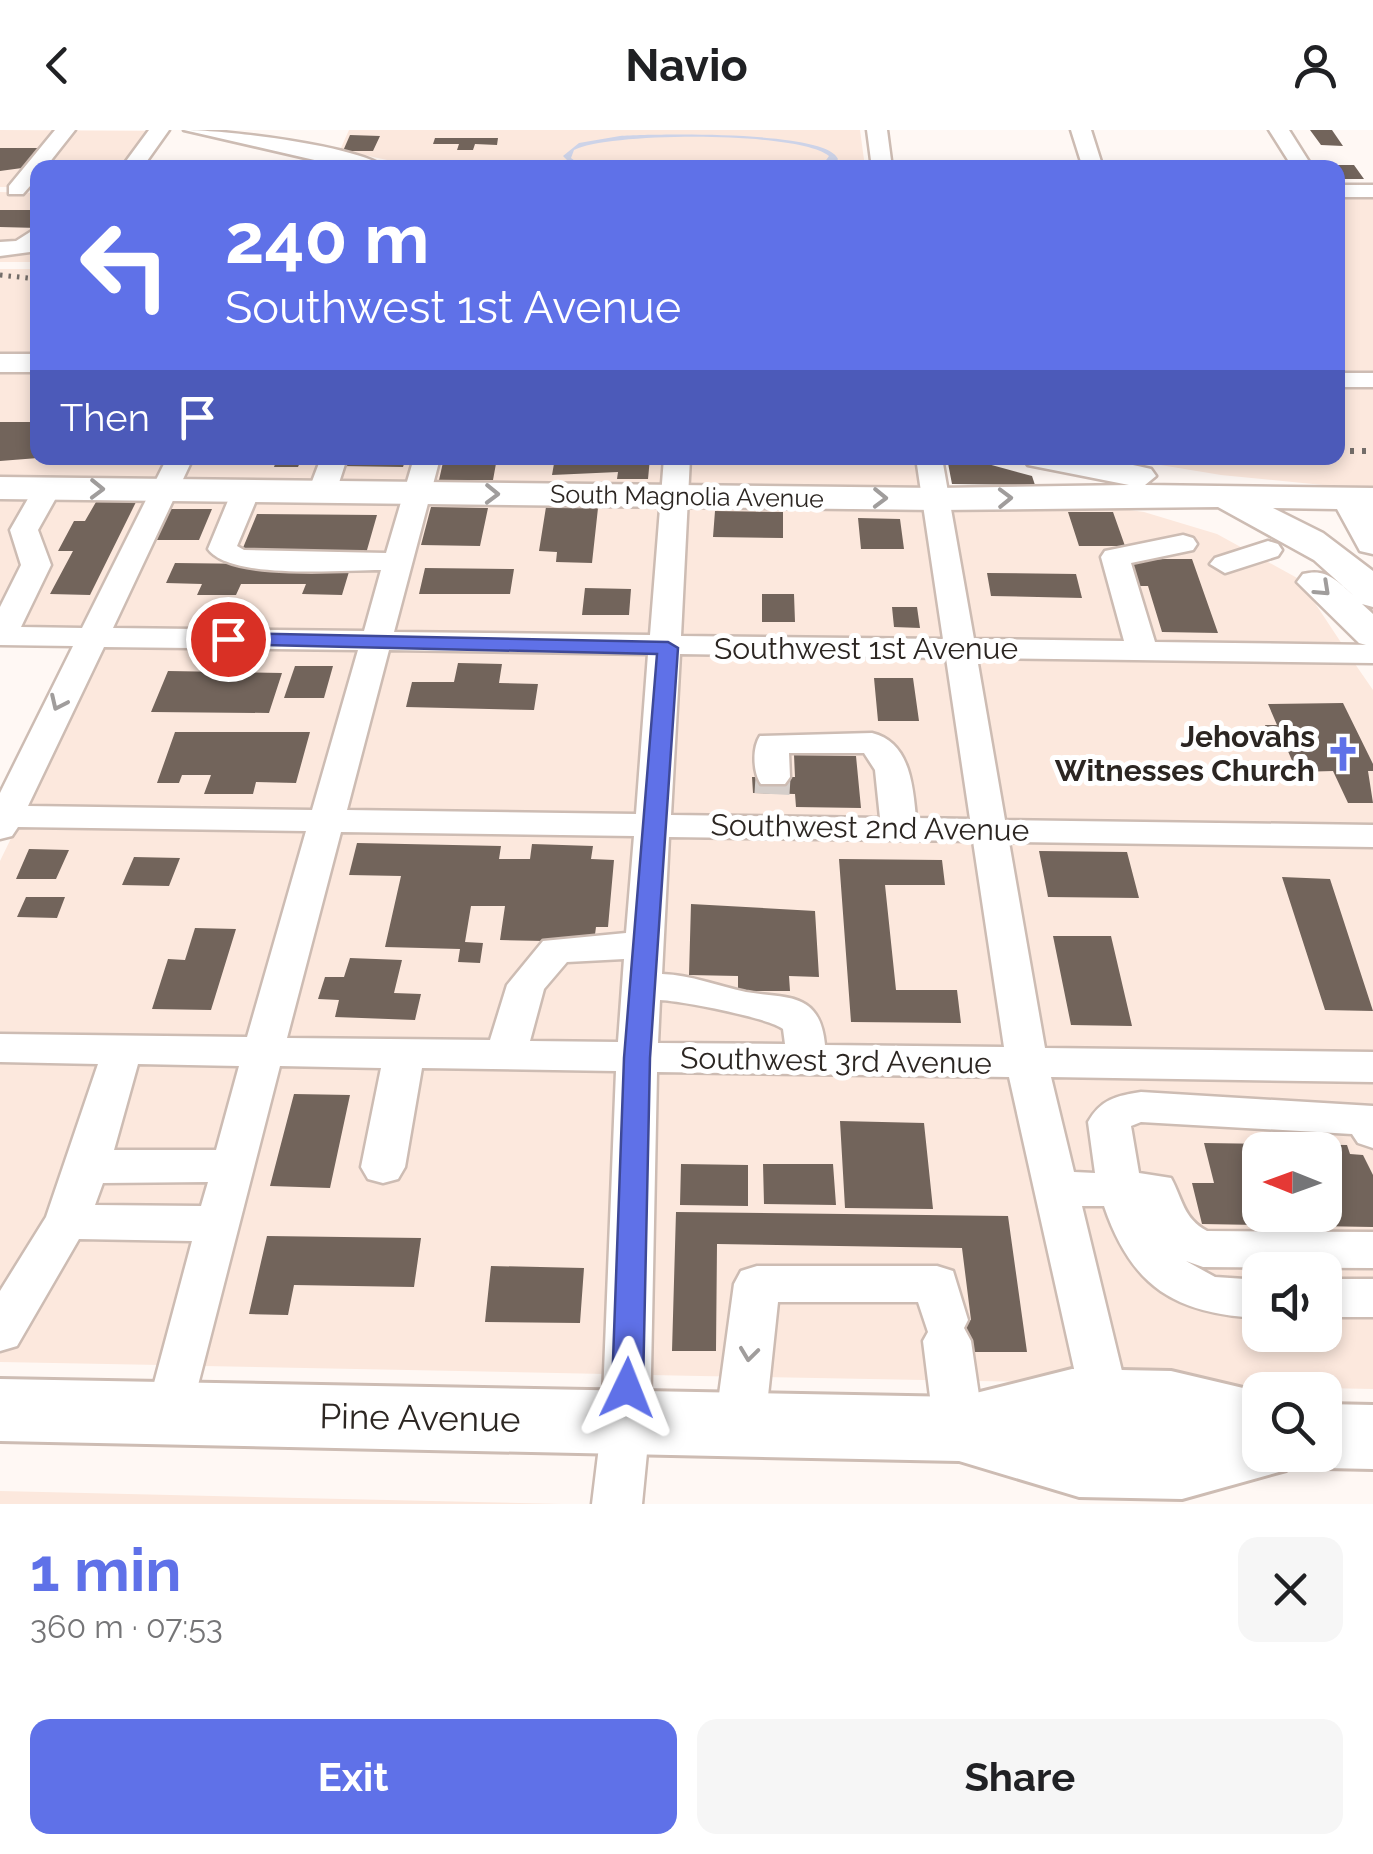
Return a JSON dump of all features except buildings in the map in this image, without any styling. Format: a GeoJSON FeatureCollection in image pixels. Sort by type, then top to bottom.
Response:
{"type":"FeatureCollection","features":[{"type":"Feature","properties":{"kind":"highway","name":"Pine Avenue"},"geometry":{"type":"LineString","coordinates":[[960,1429],[1072,1400],[1171,1402],[1242,1420]]}},
{"type":"Feature","properties":{"kind":"highway","name":"Pine Avenue"},"geometry":{"type":"LineString","coordinates":[[0,1410],[960,1429],[1148,1485],[1182,1466],[1242,1451]]}},
{"type":"Feature","properties":{"kind":"highway"},"geometry":{"type":"LineString","coordinates":[[1342,1436],[1373,1437]]}},
{"type":"Feature","properties":{"kind":"main road"},"geometry":{"type":"LineString","coordinates":[[0,363],[30,363]]}},
{"type":"Feature","properties":{"kind":"main road"},"geometry":{"type":"LineString","coordinates":[[1119,471],[1216,497],[1304,539],[1335,559],[1373,595]]}},
{"type":"Feature","properties":{"kind":"main road"},"geometry":{"type":"LineString","coordinates":[[1062,478],[1119,471],[1365,498],[1373,544]]}},
{"type":"Feature","properties":{"kind":"main road","name":"South Magnolia Avenue"},"geometry":{"type":"LineString","coordinates":[[0,488],[322,492],[422,475],[677,496],[936,499],[1062,478],[1216,497],[1365,498]]}},
{"type":"Feature","properties":{"kind":"main road"},"geometry":{"type":"LineString","coordinates":[[1062,478],[1180,513],[1268,550],[1311,578],[1373,634]]}},
{"type":"Feature","properties":{"kind":"street"},"geometry":{"type":"LineString","coordinates":[[40,160],[64,130]]}},
{"type":"Feature","properties":{"kind":"street"},"geometry":{"type":"LineString","coordinates":[[137,160],[159,130]]}},
{"type":"Feature","properties":{"kind":"street"},"geometry":{"type":"LineString","coordinates":[[194,130],[249,133],[327,154]]}},
{"type":"Feature","properties":{"kind":"street"},"geometry":{"type":"LineString","coordinates":[[878,130],[881,160]]}},
{"type":"Feature","properties":{"kind":"street"},"geometry":{"type":"LineString","coordinates":[[1081,130],[1091,160]]}},
{"type":"Feature","properties":{"kind":"street"},"geometry":{"type":"LineString","coordinates":[[1280,130],[1298,160]]}},
{"type":"Feature","properties":{"kind":"street"},"geometry":{"type":"LineString","coordinates":[[14,193],[30,173]]}},
{"type":"Feature","properties":{"kind":"street"},"geometry":{"type":"LineString","coordinates":[[1367,191],[1373,210]]}},
{"type":"Feature","properties":{"kind":"street"},"geometry":{"type":"LineString","coordinates":[[0,248],[22,248],[30,240]]}},
{"type":"Feature","properties":{"kind":"street"},"geometry":{"type":"LineString","coordinates":[[0,265],[30,266]]}},
{"type":"Feature","properties":{"kind":"street"},"geometry":{"type":"LineString","coordinates":[[1345,380],[1373,380]]}},
{"type":"Feature","properties":{"kind":"street"},"geometry":{"type":"LineString","coordinates":[[3,822],[89,637],[176,465]]}},
{"type":"Feature","properties":{"kind":"street"},"geometry":{"type":"LineString","coordinates":[[322,492],[332,465]]}},
{"type":"Feature","properties":{"kind":"street"},"geometry":{"type":"LineString","coordinates":[[617,1504],[626,1422],[637,1058],[678,465]]}},
{"type":"Feature","properties":{"kind":"street"},"geometry":{"type":"LineString","coordinates":[[930,465],[1028,1064],[1105,1400]]}},
{"type":"Feature","properties":{"kind":"street"},"geometry":{"type":"LineString","coordinates":[[170,1413],[262,1052],[379,642],[422,475]]}},
{"type":"Feature","properties":{"kind":"street"},"geometry":{"type":"LineString","coordinates":[[0,636],[36,565],[24,530],[48,488]]}},
{"type":"Feature","properties":{"kind":"street"},"geometry":{"type":"LineString","coordinates":[[246,491],[222,549],[236,559],[399,562]]}},
{"type":"Feature","properties":{"kind":"street"},"geometry":{"type":"LineString","coordinates":[[1142,651],[1115,556],[1183,544]]}},
{"type":"Feature","properties":{"kind":"street"},"geometry":{"type":"LineString","coordinates":[[1225,564],[1268,550]]}},
{"type":"Feature","properties":{"kind":"street","name":"Southwest 1st Avenue"},"geometry":{"type":"LineString","coordinates":[[0,636],[668,648],[1373,654]]}},
{"type":"Feature","properties":{"kind":"street"},"geometry":{"type":"LineString","coordinates":[[773,799],[772,743],[872,744],[885,752],[891,763],[900,828]]}},
{"type":"Feature","properties":{"kind":"street","name":"Southwest 2nd Avenue"},"geometry":{"type":"LineString","coordinates":[[3,822],[654,824],[773,799],[900,828],[1373,836]]}},
{"type":"Feature","properties":{"kind":"street"},"geometry":{"type":"LineString","coordinates":[[505,1056],[526,985],[556,950],[645,945]]}},
{"type":"Feature","properties":{"kind":"street"},"geometry":{"type":"LineString","coordinates":[[642,986],[688,988],[744,1005],[785,1009],[803,1024],[806,1060]]}},
{"type":"Feature","properties":{"kind":"street","name":"Southwest 3rd Avenue"},"geometry":{"type":"LineString","coordinates":[[0,1048],[1373,1067]]}},
{"type":"Feature","properties":{"kind":"street"},"geometry":{"type":"LineString","coordinates":[[0,1332],[66,1222],[88,1167],[122,1050]]}},
{"type":"Feature","properties":{"kind":"street"},"geometry":{"type":"LineString","coordinates":[[383,1167],[404,1054]]}},
{"type":"Feature","properties":{"kind":"street"},"geometry":{"type":"LineString","coordinates":[[1302,1066],[1320,1117]]}},
{"type":"Feature","properties":{"kind":"street"},"geometry":{"type":"LineString","coordinates":[[1242,1297],[1206,1294],[1166,1272],[1132,1230],[1118,1189],[1109,1122],[1120,1111],[1141,1107],[1365,1119],[1373,1132]]}},
{"type":"Feature","properties":{"kind":"street"},"geometry":{"type":"LineString","coordinates":[[88,1167],[234,1166]]}},
{"type":"Feature","properties":{"kind":"street"},"geometry":{"type":"LineString","coordinates":[[1056,1189],[1156,1190],[1164,1223],[1180,1241],[1203,1249],[1373,1250]]}},
{"type":"Feature","properties":{"kind":"street"},"geometry":{"type":"LineString","coordinates":[[66,1222],[218,1224]]}},
{"type":"Feature","properties":{"kind":"street"},"geometry":{"type":"LineString","coordinates":[[740,1424],[758,1284],[943,1315],[960,1429]]}},
{"type":"Feature","properties":{"kind":"street"},"geometry":{"type":"LineString","coordinates":[[1342,1298],[1373,1298]]}},
{"type":"Feature","properties":{"kind":"shaded area"},"geometry":{"type":"Polygon","coordinates":[[[0,130],[149,131],[127,160],[30,160],[30,187],[0,187],[0,130]]]}},
{"type":"Feature","properties":{"kind":"shaded area"},"geometry":{"type":"Polygon","coordinates":[[[349,130],[860,130],[864,160],[387,160],[340,150],[349,130]]]}},
{"type":"Feature","properties":{"kind":"shaded area"},"geometry":{"type":"Polygon","coordinates":[[[620,136],[773,138],[827,150],[838,159],[826,160],[829,156],[811,148],[782,142],[662,137],[594,144],[574,150],[574,160],[567,160],[563,156],[579,143],[620,136]]]}},
{"type":"Feature","properties":{"kind":"shaded area"},"geometry":{"type":"Polygon","coordinates":[[[0,192],[30,193],[30,262],[0,262],[0,192]]]}},
{"type":"Feature","properties":{"kind":"shaded area"},"geometry":{"type":"Polygon","coordinates":[[[1345,194],[1373,194],[1373,376],[1345,375],[1345,194]]]}},
{"type":"Feature","properties":{"kind":"shaded area"},"geometry":{"type":"Polygon","coordinates":[[[0,269],[30,269],[30,359],[0,358],[0,269]]]}},
{"type":"Feature","properties":{"kind":"shaded area"},"geometry":{"type":"Polygon","coordinates":[[[0,367],[30,368],[30,465],[164,465],[154,485],[0,483],[0,367]]]}},
{"type":"Feature","properties":{"kind":"shaded area"},"geometry":{"type":"Polygon","coordinates":[[[1345,384],[1373,384],[1373,490],[1160,465],[1345,465],[1345,384]]]}},
{"type":"Feature","properties":{"kind":"shaded area"},"geometry":{"type":"Polygon","coordinates":[[[189,465],[413,465],[406,487],[179,485],[189,465]]]}},
{"type":"Feature","properties":{"kind":"shaded area"},"geometry":{"type":"Polygon","coordinates":[[[437,465],[665,465],[665,491],[431,487],[437,465]]]}},
{"type":"Feature","properties":{"kind":"shaded area"},"geometry":{"type":"Polygon","coordinates":[[[689,465],[918,465],[923,494],[689,491],[689,465]]]}},
{"type":"Feature","properties":{"kind":"shaded area"},"geometry":{"type":"Polygon","coordinates":[[[0,493],[149,495],[79,630],[0,629],[0,493]]]}},
{"type":"Feature","properties":{"kind":"shaded area"},"geometry":{"type":"Polygon","coordinates":[[[174,495],[403,498],[367,635],[106,631],[174,495]]]}},
{"type":"Feature","properties":{"kind":"shaded area"},"geometry":{"type":"Polygon","coordinates":[[[428,498],[664,501],[654,641],[395,635],[428,498]]]}},
{"type":"Feature","properties":{"kind":"shaded area"},"geometry":{"type":"Polygon","coordinates":[[[689,502],[925,504],[947,642],[682,641],[689,502]]]}},
{"type":"Feature","properties":{"kind":"shaded area"},"geometry":{"type":"Polygon","coordinates":[[[1073,502],[1144,512],[1217,534],[1299,579],[1344,647],[975,642],[950,504],[1073,502]]]}},
{"type":"Feature","properties":{"kind":"shaded area"},"geometry":{"type":"Polygon","coordinates":[[[100,644],[363,648],[313,811],[26,807],[100,644]]]}},
{"type":"Feature","properties":{"kind":"shaded area"},"geometry":{"type":"Polygon","coordinates":[[[391,648],[653,654],[639,816],[345,811],[391,648]]]}},
{"type":"Feature","properties":{"kind":"shaded area"},"geometry":{"type":"Polygon","coordinates":[[[681,655],[950,655],[973,821],[670,816],[681,655]]]}},
{"type":"Feature","properties":{"kind":"shaded area"},"geometry":{"type":"Polygon","coordinates":[[[978,655],[1353,661],[1373,690],[1373,827],[1005,821],[978,655]]]}},
{"type":"Feature","properties":{"kind":"shaded area"},"geometry":{"type":"Polygon","coordinates":[[[18,824],[309,828],[248,1040],[0,1037],[0,861],[18,824]]]}},
{"type":"Feature","properties":{"kind":"shaded area"},"geometry":{"type":"Polygon","coordinates":[[[340,829],[637,833],[620,1046],[284,1041],[340,829]]]}},
{"type":"Feature","properties":{"kind":"shaded area"},"geometry":{"type":"Polygon","coordinates":[[[669,833],[976,838],[1007,1052],[656,1046],[669,833]]]}},
{"type":"Feature","properties":{"kind":"shaded area"},"geometry":{"type":"Polygon","coordinates":[[[1008,838],[1373,844],[1373,1056],[1044,1053],[1008,838]]]}},
{"type":"Feature","properties":{"kind":"shaded area"},"geometry":{"type":"Polygon","coordinates":[[[0,1059],[242,1063],[161,1365],[0,1362],[0,1059]]]}},
{"type":"Feature","properties":{"kind":"shaded area"},"geometry":{"type":"Polygon","coordinates":[[[278,1064],[619,1069],[606,1374],[203,1366],[278,1064]]]}},
{"type":"Feature","properties":{"kind":"shaded area"},"geometry":{"type":"Polygon","coordinates":[[[656,1069],[1011,1075],[1080,1383],[649,1375],[656,1069]]]}},
{"type":"Feature","properties":{"kind":"shaded area"},"geometry":{"type":"Polygon","coordinates":[[[1048,1076],[1373,1079],[1373,1389],[1342,1388],[1342,1372],[1242,1372],[1242,1386],[1123,1384],[1048,1076]]]}},
{"type":"Feature","properties":{"kind":"shaded area"},"geometry":{"type":"Polygon","coordinates":[[[0,1491],[562,1504],[0,1504],[0,1491]]]}},
{"type":"Feature","properties":{"kind":"tunnel"},"geometry":{"type":"LineString","coordinates":[[772,794],[773,777]]}},
{"type":"Feature","properties":{"kind":"railway"},"geometry":{"type":"LineString","coordinates":[[0,275],[30,278]]}},
{"type":"Feature","properties":{"kind":"railway"},"geometry":{"type":"LineString","coordinates":[[1345,451],[1373,451]]}},
{"type":"Feature","properties":{"kind":"place","name":"Jehovahs Witnesses Church"},"geometry":{"type":"Point","coordinates":[1343,754]}},
{"type":"Feature","properties":{"kind":"route"},"geometry":{"type":"LineString","coordinates":[[228,639],[668,648],[637,1058],[627,1388]]}}]}
